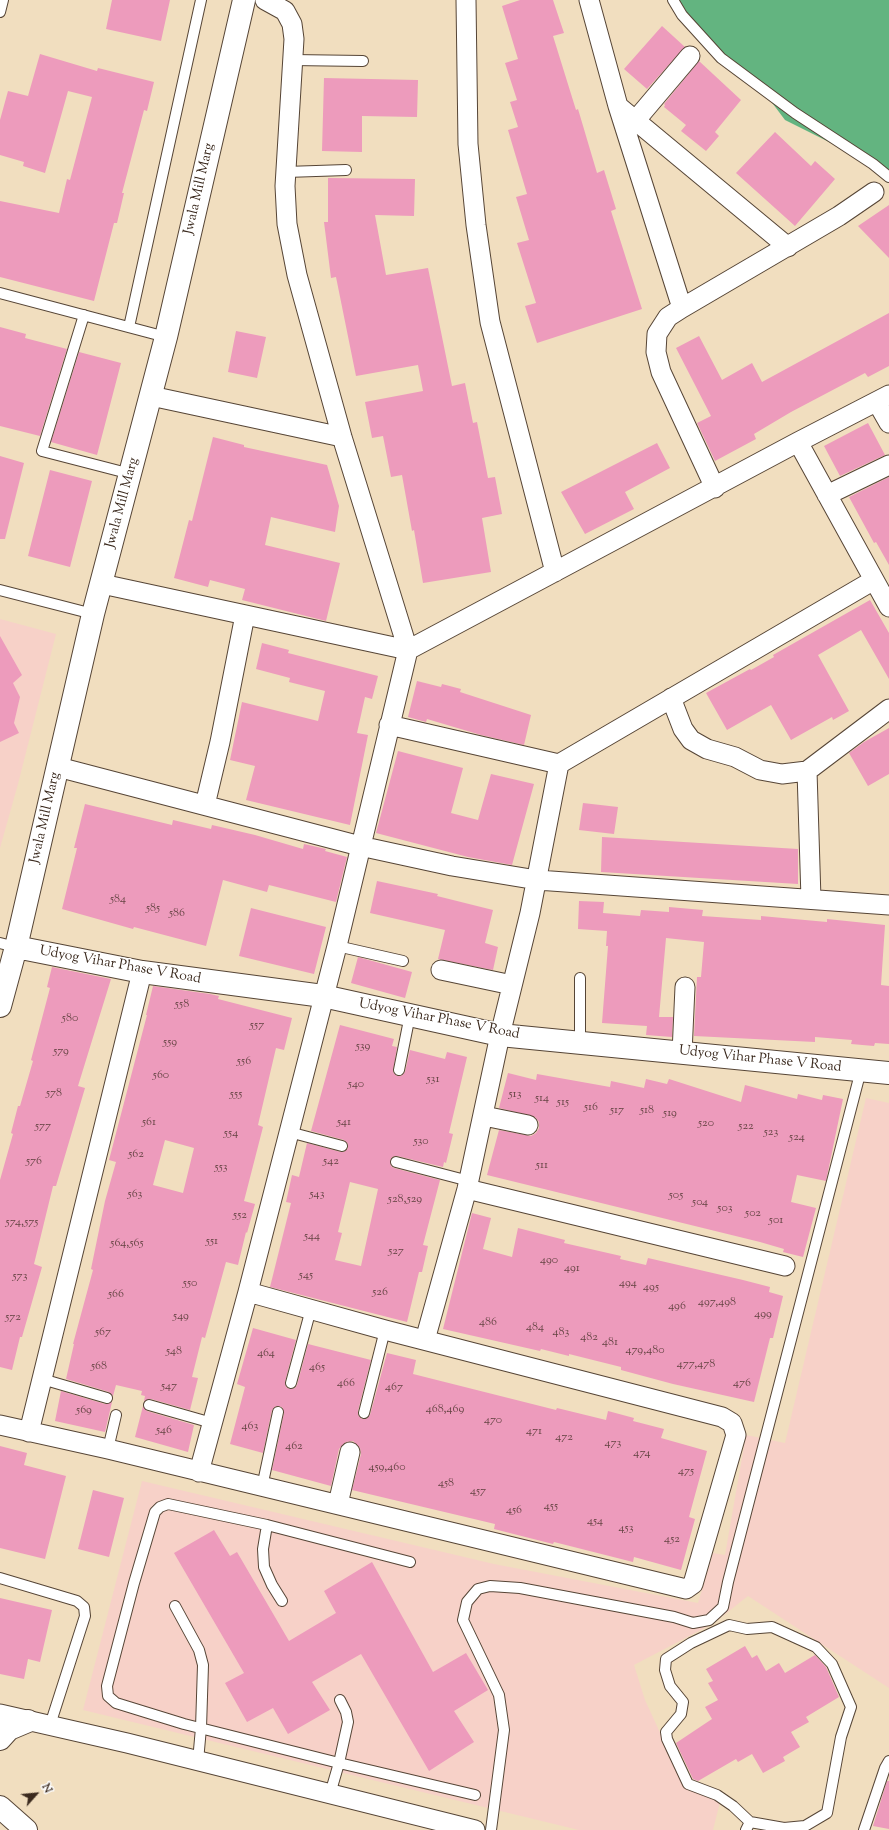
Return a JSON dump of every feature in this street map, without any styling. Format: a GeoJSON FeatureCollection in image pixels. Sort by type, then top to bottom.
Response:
{"type":"FeatureCollection","features":[{"type":"Feature","properties":{"kind":"street","name":"Jwala Mill Marg"},"geometry":{"type":"LineString","coordinates":[[0,1006],[8,945],[58,766],[93,614],[166,337],[244,0]]}},
{"type":"Feature","properties":{"kind":"street"},"geometry":{"type":"LineString","coordinates":[[199,1472],[248,1292],[337,946],[389,724],[408,650],[342,437],[297,276],[287,224],[286,172],[292,60],[292,24],[285,12],[265,0]]}},
{"type":"Feature","properties":{"kind":"street"},"geometry":{"type":"LineString","coordinates":[[466,0],[468,144],[476,225],[490,322],[555,572]]}},
{"type":"Feature","properties":{"kind":"street"},"geometry":{"type":"LineString","coordinates":[[589,0],[618,106],[682,308]]}},
{"type":"Feature","properties":{"kind":"street"},"geometry":{"type":"LineString","coordinates":[[635,121],[690,56]]}},
{"type":"Feature","properties":{"kind":"street"},"geometry":{"type":"LineString","coordinates":[[618,106],[712,182],[788,247]]}},
{"type":"Feature","properties":{"kind":"street"},"geometry":{"type":"LineString","coordinates":[[715,488],[661,372],[656,352],[657,334],[668,317],[788,247],[839,216],[874,192]]}},
{"type":"Feature","properties":{"kind":"street"},"geometry":{"type":"LineString","coordinates":[[150,396],[342,437]]}},
{"type":"Feature","properties":{"kind":"street"},"geometry":{"type":"LineString","coordinates":[[102,584],[408,650],[715,488],[798,442],[883,399],[889,423]]}},
{"type":"Feature","properties":{"kind":"street"},"geometry":{"type":"LineString","coordinates":[[798,442],[889,607]]}},
{"type":"Feature","properties":{"kind":"street"},"geometry":{"type":"LineString","coordinates":[[827,495],[889,466]]}},
{"type":"Feature","properties":{"kind":"street"},"geometry":{"type":"LineString","coordinates":[[389,724],[558,764],[874,580]]}},
{"type":"Feature","properties":{"kind":"street"},"geometry":{"type":"LineString","coordinates":[[205,805],[220,742],[245,615]]}},
{"type":"Feature","properties":{"kind":"street"},"geometry":{"type":"LineString","coordinates":[[671,698],[683,729],[691,740],[707,749],[735,758],[760,770],[782,774],[807,772],[889,710]]}},
{"type":"Feature","properties":{"kind":"street"},"geometry":{"type":"LineString","coordinates":[[425,1340],[468,1185],[484,1116],[500,1035],[537,880],[558,764]]}},
{"type":"Feature","properties":{"kind":"street"},"geometry":{"type":"LineString","coordinates":[[58,766],[360,846],[452,866],[537,880],[889,905]]}},
{"type":"Feature","properties":{"kind":"street"},"geometry":{"type":"LineString","coordinates":[[807,772],[811,900]]}},
{"type":"Feature","properties":{"kind":"street","name":"Udyog Vihar Phase V Road"},"geometry":{"type":"LineString","coordinates":[[8,945],[142,972],[323,996],[500,1035],[889,1073]]}},
{"type":"Feature","properties":{"kind":"street"},"geometry":{"type":"LineString","coordinates":[[441,970],[512,985]]}},
{"type":"Feature","properties":{"kind":"street"},"geometry":{"type":"LineString","coordinates":[[29,1432],[142,972]]}},
{"type":"Feature","properties":{"kind":"street"},"geometry":{"type":"LineString","coordinates":[[682,1053],[685,987]]}},
{"type":"Feature","properties":{"kind":"street"},"geometry":{"type":"LineString","coordinates":[[484,1116],[528,1125]]}},
{"type":"Feature","properties":{"kind":"street"},"geometry":{"type":"LineString","coordinates":[[468,1185],[785,1266]]}},
{"type":"Feature","properties":{"kind":"street"},"geometry":{"type":"LineString","coordinates":[[0,1425],[108,1449],[686,1589],[694,1584],[736,1435],[732,1424],[722,1417],[385,1330],[248,1292]]}},
{"type":"Feature","properties":{"kind":"street"},"geometry":{"type":"LineString","coordinates":[[338,1504],[350,1452]]}},
{"type":"Feature","properties":{"kind":"street"},"geometry":{"type":"LineString","coordinates":[[0,1714],[28,1721],[50,1724],[475,1830]]}},
{"type":"Feature","properties":{"kind":"street"},"geometry":{"type":"LineString","coordinates":[[0,1739],[9,1729],[28,1721]]}},
{"type":"Feature","properties":{"kind":"street"},"geometry":{"type":"LineString","coordinates":[[0,1807],[26,1830]]}},
{"type":"Feature","properties":{"kind":"lane"},"geometry":{"type":"LineString","coordinates":[[0,12],[3,0]]}},
{"type":"Feature","properties":{"kind":"lane"},"geometry":{"type":"LineString","coordinates":[[129,328],[201,0]]}},
{"type":"Feature","properties":{"kind":"lane"},"geometry":{"type":"LineString","coordinates":[[673,0],[682,15],[721,58],[795,113],[873,164],[889,177]]}},
{"type":"Feature","properties":{"kind":"lane"},"geometry":{"type":"LineString","coordinates":[[292,60],[363,61]]}},
{"type":"Feature","properties":{"kind":"lane"},"geometry":{"type":"LineString","coordinates":[[286,172],[346,170]]}},
{"type":"Feature","properties":{"kind":"lane"},"geometry":{"type":"LineString","coordinates":[[0,293],[166,337]]}},
{"type":"Feature","properties":{"kind":"lane"},"geometry":{"type":"LineString","coordinates":[[84,315],[42,451],[131,474]]}},
{"type":"Feature","properties":{"kind":"lane"},"geometry":{"type":"LineString","coordinates":[[0,590],[93,614]]}},
{"type":"Feature","properties":{"kind":"lane"},"geometry":{"type":"LineString","coordinates":[[337,946],[403,960]]}},
{"type":"Feature","properties":{"kind":"lane"},"geometry":{"type":"LineString","coordinates":[[580,978],[580,1042]]}},
{"type":"Feature","properties":{"kind":"lane"},"geometry":{"type":"LineString","coordinates":[[399,1070],[410,1015]]}},
{"type":"Feature","properties":{"kind":"lane"},"geometry":{"type":"LineString","coordinates":[[491,1830],[504,1730],[499,1695],[463,1620],[467,1602],[478,1589],[490,1586],[535,1591],[674,1617],[693,1623],[708,1620],[723,1607],[728,1582],[861,1070]]}},
{"type":"Feature","properties":{"kind":"lane"},"geometry":{"type":"LineString","coordinates":[[289,1132],[342,1146]]}},
{"type":"Feature","properties":{"kind":"lane"},"geometry":{"type":"LineString","coordinates":[[396,1162],[468,1185]]}},
{"type":"Feature","properties":{"kind":"lane"},"geometry":{"type":"LineString","coordinates":[[291,1383],[311,1309]]}},
{"type":"Feature","properties":{"kind":"lane"},"geometry":{"type":"LineString","coordinates":[[364,1413],[385,1330]]}},
{"type":"Feature","properties":{"kind":"lane"},"geometry":{"type":"LineString","coordinates":[[42,1379],[107,1398]]}},
{"type":"Feature","properties":{"kind":"lane"},"geometry":{"type":"LineString","coordinates":[[148,1405],[212,1423]]}},
{"type":"Feature","properties":{"kind":"lane"},"geometry":{"type":"LineString","coordinates":[[262,1487],[278,1412]]}},
{"type":"Feature","properties":{"kind":"lane"},"geometry":{"type":"LineString","coordinates":[[108,1449],[116,1415]]}},
{"type":"Feature","properties":{"kind":"lane"},"geometry":{"type":"LineString","coordinates":[[410,1562],[267,1525],[168,1504],[160,1507],[155,1512],[134,1583],[107,1686],[108,1696],[116,1703],[201,1728],[475,1796]]}},
{"type":"Feature","properties":{"kind":"lane"},"geometry":{"type":"LineString","coordinates":[[267,1525],[263,1549],[264,1566],[272,1585],[282,1601]]}},
{"type":"Feature","properties":{"kind":"lane"},"geometry":{"type":"LineString","coordinates":[[0,1578],[77,1601],[84,1606],[85,1616],[50,1724]]}},
{"type":"Feature","properties":{"kind":"lane"},"geometry":{"type":"LineString","coordinates":[[176,1606],[199,1650],[203,1665],[201,1728],[198,1761]]}},
{"type":"Feature","properties":{"kind":"lane"},"geometry":{"type":"LineString","coordinates":[[729,1625],[747,1629],[772,1627],[816,1647],[832,1664],[850,1707],[841,1737],[827,1813],[805,1826],[784,1828],[748,1826],[733,1806],[717,1795],[688,1784],[667,1740],[666,1732],[681,1714],[683,1702],[670,1686],[666,1670],[666,1660],[692,1644],[729,1625]]}},
{"type":"Feature","properties":{"kind":"lane"},"geometry":{"type":"LineString","coordinates":[[330,1794],[339,1763],[348,1722],[346,1712],[340,1700]]}},
{"type":"Feature","properties":{"kind":"lane"},"geometry":{"type":"LineString","coordinates":[[864,1830],[884,1768],[889,1761]]}},
{"type":"Feature","properties":{"kind":"shaded area"},"geometry":{"type":"Polygon","coordinates":[[[0,619],[56,634],[18,784],[0,848],[0,619]]]}},
{"type":"Feature","properties":{"kind":"shaded area"},"geometry":{"type":"Polygon","coordinates":[[[866,1098],[889,1103],[889,1688],[748,1596],[714,1623],[634,1665],[645,1700],[685,1787],[720,1802],[713,1830],[579,1830],[83,1710],[142,1481],[494,1564],[698,1603],[713,1553],[725,1555],[746,1435],[785,1443],[866,1098]]]}},
{"type":"Feature","properties":{"kind":"green space"},"geometry":{"type":"Polygon","coordinates":[[[673,0],[889,0],[889,177],[873,164],[785,120],[758,84],[721,58],[673,0]]]}},
{"type":"Feature","properties":{"kind":"building"},"geometry":{"type":"Polygon","coordinates":[[[112,0],[170,0],[161,41],[106,29],[112,0]]]}},
{"type":"Feature","properties":{"kind":"building"},"geometry":{"type":"Polygon","coordinates":[[[520,0],[553,0],[564,33],[553,36],[576,110],[578,109],[597,173],[604,170],[616,209],[611,211],[642,309],[537,343],[525,306],[536,303],[517,243],[529,240],[516,197],[527,194],[508,130],[518,127],[510,102],[517,100],[505,63],[518,59],[502,6],[520,0]]]}},
{"type":"Feature","properties":{"kind":"building"},"geometry":{"type":"Polygon","coordinates":[[[662,26],[685,47],[647,89],[624,69],[662,26]]]}},
{"type":"Feature","properties":{"kind":"building"},"geometry":{"type":"Polygon","coordinates":[[[40,54],[97,71],[98,68],[154,82],[147,111],[144,110],[122,193],[124,193],[117,223],[114,223],[94,301],[0,277],[0,201],[59,213],[67,179],[70,180],[92,97],[68,91],[45,173],[23,166],[24,162],[0,155],[0,120],[8,91],[28,96],[40,54]]]}},
{"type":"Feature","properties":{"kind":"building"},"geometry":{"type":"Polygon","coordinates":[[[699,61],[741,100],[715,132],[719,136],[706,151],[681,131],[686,125],[664,107],[664,104],[699,61]]]}},
{"type":"Feature","properties":{"kind":"building"},"geometry":{"type":"Polygon","coordinates":[[[324,78],[418,80],[417,117],[362,116],[362,152],[322,151],[324,78]]]}},
{"type":"Feature","properties":{"kind":"building"},"geometry":{"type":"Polygon","coordinates":[[[775,132],[811,166],[815,161],[835,179],[795,226],[736,173],[775,132]]]}},
{"type":"Feature","properties":{"kind":"building"},"geometry":{"type":"Polygon","coordinates":[[[328,178],[415,179],[414,216],[375,215],[386,275],[428,268],[452,386],[465,383],[473,423],[477,422],[488,478],[495,477],[502,514],[482,518],[491,572],[423,583],[414,530],[412,531],[402,475],[391,477],[383,436],[372,438],[365,402],[423,391],[418,365],[356,376],[336,277],[331,278],[324,222],[328,222],[328,178]]]}},
{"type":"Feature","properties":{"kind":"building"},"geometry":{"type":"Polygon","coordinates":[[[889,205],[889,258],[858,226],[889,205]]]}},
{"type":"Feature","properties":{"kind":"building"},"geometry":{"type":"Polygon","coordinates":[[[889,313],[889,366],[868,377],[865,373],[791,412],[754,434],[756,439],[715,461],[697,423],[711,416],[676,348],[699,336],[722,380],[752,363],[762,382],[889,313]]]}},
{"type":"Feature","properties":{"kind":"building"},"geometry":{"type":"Polygon","coordinates":[[[0,327],[26,334],[25,338],[67,349],[40,436],[0,426],[0,327]]]}},
{"type":"Feature","properties":{"kind":"building"},"geometry":{"type":"Polygon","coordinates":[[[236,331],[266,337],[257,378],[228,372],[236,331]]]}},
{"type":"Feature","properties":{"kind":"building"},"geometry":{"type":"Polygon","coordinates":[[[79,352],[121,363],[97,455],[51,442],[79,352]]]}},
{"type":"Feature","properties":{"kind":"building"},"geometry":{"type":"Polygon","coordinates":[[[868,423],[885,455],[840,476],[824,446],[868,423]]]}},
{"type":"Feature","properties":{"kind":"building"},"geometry":{"type":"Polygon","coordinates":[[[213,437],[244,445],[244,447],[327,465],[339,506],[335,532],[271,517],[265,545],[340,563],[326,621],[242,600],[245,589],[210,580],[208,587],[174,578],[189,520],[192,521],[213,437]]]}},
{"type":"Feature","properties":{"kind":"building"},"geometry":{"type":"Polygon","coordinates":[[[657,443],[670,468],[625,492],[634,509],[585,534],[561,492],[657,443]]]}},
{"type":"Feature","properties":{"kind":"building"},"geometry":{"type":"Polygon","coordinates":[[[0,456],[24,463],[5,539],[0,539],[0,456]]]}},
{"type":"Feature","properties":{"kind":"building"},"geometry":{"type":"Polygon","coordinates":[[[50,470],[92,481],[70,567],[28,556],[50,470]]]}},
{"type":"Feature","properties":{"kind":"building"},"geometry":{"type":"Polygon","coordinates":[[[889,477],[889,565],[876,542],[874,543],[849,497],[889,477]]]}},
{"type":"Feature","properties":{"kind":"building"},"geometry":{"type":"Polygon","coordinates":[[[870,600],[889,633],[889,679],[861,630],[818,655],[849,711],[833,720],[832,717],[791,740],[771,705],[727,730],[706,693],[774,657],[773,655],[870,600]]]}},
{"type":"Feature","properties":{"kind":"building"},"geometry":{"type":"Polygon","coordinates":[[[0,636],[22,675],[13,683],[20,697],[14,723],[19,733],[0,742],[0,636]]]}},
{"type":"Feature","properties":{"kind":"building"},"geometry":{"type":"Polygon","coordinates":[[[262,643],[289,650],[288,653],[378,676],[372,699],[365,697],[357,733],[368,735],[350,825],[246,800],[255,766],[230,760],[242,702],[318,721],[325,691],[289,682],[290,678],[256,669],[262,643]]]}},
{"type":"Feature","properties":{"kind":"building"},"geometry":{"type":"Polygon","coordinates":[[[417,681],[441,687],[442,684],[461,689],[460,692],[531,715],[524,745],[481,735],[427,719],[426,722],[408,717],[417,681]]]}},
{"type":"Feature","properties":{"kind":"building"},"geometry":{"type":"Polygon","coordinates":[[[889,728],[889,774],[868,786],[849,753],[864,742],[889,728]]]}},
{"type":"Feature","properties":{"kind":"building"},"geometry":{"type":"Polygon","coordinates":[[[398,751],[463,768],[451,813],[478,820],[491,774],[534,784],[512,865],[468,857],[376,833],[398,751]]]}},
{"type":"Feature","properties":{"kind":"building"},"geometry":{"type":"Polygon","coordinates":[[[583,803],[618,807],[614,834],[579,830],[583,803]]]}},
{"type":"Feature","properties":{"kind":"building"},"geometry":{"type":"Polygon","coordinates":[[[85,804],[172,825],[173,820],[211,829],[212,825],[255,835],[303,849],[304,844],[326,849],[325,851],[347,857],[336,902],[269,885],[267,892],[223,880],[206,946],[134,927],[133,929],[62,909],[77,848],[74,848],[85,804]]]}},
{"type":"Feature","properties":{"kind":"building"},"geometry":{"type":"Polygon","coordinates":[[[602,837],[798,849],[798,884],[601,872],[602,837]]]}},
{"type":"Feature","properties":{"kind":"building"},"geometry":{"type":"Polygon","coordinates":[[[377,881],[438,894],[437,896],[493,910],[485,943],[498,947],[493,970],[438,959],[445,930],[370,913],[377,881]]]}},
{"type":"Feature","properties":{"kind":"building"},"geometry":{"type":"Polygon","coordinates":[[[579,901],[604,902],[603,913],[640,916],[641,910],[669,912],[669,907],[703,910],[702,916],[761,920],[761,916],[827,922],[827,919],[885,925],[881,985],[889,986],[889,1044],[875,1043],[874,1046],[851,1044],[852,1040],[815,1037],[815,1042],[694,1036],[697,977],[701,977],[704,942],[666,938],[659,1017],[673,1017],[672,1037],[646,1035],[647,1026],[602,1023],[608,946],[606,946],[607,931],[578,929],[579,901]]]}},
{"type":"Feature","properties":{"kind":"building"},"geometry":{"type":"Polygon","coordinates":[[[251,908],[326,927],[314,974],[239,956],[251,908]]]}},
{"type":"Feature","properties":{"kind":"building"},"geometry":{"type":"Polygon","coordinates":[[[358,957],[412,972],[405,998],[351,983],[358,957]]]}},
{"type":"Feature","properties":{"kind":"building"},"geometry":{"type":"Polygon","coordinates":[[[52,967],[111,979],[78,1086],[85,1088],[56,1186],[53,1186],[34,1264],[42,1267],[22,1337],[20,1337],[12,1370],[0,1367],[0,1180],[13,1134],[11,1133],[18,1106],[20,1106],[33,1061],[31,1060],[50,988],[47,987],[52,967]]]}},
{"type":"Feature","properties":{"kind":"building"},"geometry":{"type":"Polygon","coordinates":[[[153,986],[219,996],[218,999],[292,1018],[284,1050],[276,1048],[258,1125],[263,1127],[244,1201],[255,1204],[238,1265],[226,1262],[205,1338],[202,1337],[192,1377],[198,1378],[190,1410],[151,1399],[144,1401],[145,1396],[141,1395],[142,1391],[116,1385],[113,1396],[109,1392],[66,1379],[73,1344],[93,1270],[91,1269],[105,1201],[116,1162],[109,1160],[153,986]],[[165,1140],[153,1185],[183,1193],[194,1148],[165,1140]]]}},
{"type":"Feature","properties":{"kind":"building"},"geometry":{"type":"Polygon","coordinates":[[[340,1025],[394,1039],[392,1046],[397,1047],[393,1072],[397,1076],[401,1076],[405,1072],[410,1050],[445,1059],[447,1052],[467,1057],[449,1133],[453,1134],[446,1163],[444,1162],[443,1167],[397,1156],[392,1157],[390,1161],[391,1166],[394,1168],[440,1180],[423,1245],[428,1246],[422,1272],[419,1272],[407,1322],[270,1287],[291,1203],[286,1202],[292,1175],[299,1177],[307,1143],[341,1152],[344,1152],[348,1148],[348,1144],[344,1140],[311,1131],[340,1025]],[[350,1182],[338,1232],[342,1233],[335,1260],[361,1266],[378,1189],[350,1182]]]}},
{"type":"Feature","properties":{"kind":"building"},"geometry":{"type":"Polygon","coordinates":[[[508,1073],[536,1080],[537,1074],[610,1087],[611,1081],[644,1088],[646,1079],[667,1084],[669,1079],[741,1102],[745,1085],[797,1099],[798,1094],[822,1100],[823,1095],[843,1099],[826,1181],[797,1175],[791,1202],[816,1208],[803,1257],[783,1252],[784,1249],[760,1242],[487,1175],[499,1130],[531,1136],[536,1133],[539,1128],[539,1122],[535,1117],[499,1108],[508,1073]]]}},
{"type":"Feature","properties":{"kind":"building"},"geometry":{"type":"Polygon","coordinates":[[[472,1213],[491,1218],[483,1249],[512,1257],[518,1228],[565,1240],[564,1243],[621,1256],[620,1259],[646,1265],[648,1258],[770,1287],[769,1292],[783,1296],[773,1338],[770,1338],[754,1402],[673,1384],[621,1370],[621,1367],[569,1354],[569,1356],[541,1349],[540,1351],[443,1329],[472,1213]]]}},
{"type":"Feature","properties":{"kind":"building"},"geometry":{"type":"Polygon","coordinates":[[[253,1328],[296,1340],[285,1382],[286,1387],[290,1389],[295,1388],[297,1385],[308,1344],[371,1360],[358,1411],[358,1415],[362,1419],[366,1419],[370,1415],[387,1353],[416,1360],[413,1374],[556,1410],[557,1408],[606,1420],[608,1411],[634,1418],[633,1421],[664,1429],[661,1438],[707,1451],[689,1517],[695,1519],[681,1570],[634,1557],[633,1562],[554,1542],[553,1544],[494,1529],[495,1524],[352,1490],[361,1454],[360,1448],[353,1441],[346,1442],[339,1449],[331,1486],[272,1470],[284,1413],[282,1407],[276,1406],[272,1410],[263,1453],[230,1444],[245,1387],[237,1384],[253,1328]]]}},
{"type":"Feature","properties":{"kind":"building"},"geometry":{"type":"Polygon","coordinates":[[[61,1391],[105,1404],[112,1402],[105,1432],[55,1421],[61,1391]]]}},
{"type":"Feature","properties":{"kind":"building"},"geometry":{"type":"Polygon","coordinates":[[[143,1406],[147,1411],[194,1425],[188,1452],[135,1437],[143,1406]]]}},
{"type":"Feature","properties":{"kind":"building"},"geometry":{"type":"Polygon","coordinates":[[[0,1446],[27,1453],[24,1465],[66,1476],[45,1559],[0,1548],[0,1446]]]}},
{"type":"Feature","properties":{"kind":"building"},"geometry":{"type":"Polygon","coordinates":[[[93,1490],[124,1498],[109,1557],[78,1549],[93,1490]]]}},
{"type":"Feature","properties":{"kind":"building"},"geometry":{"type":"Polygon","coordinates":[[[214,1530],[230,1556],[237,1552],[289,1641],[336,1613],[324,1591],[372,1562],[433,1672],[466,1653],[488,1690],[454,1711],[474,1742],[429,1771],[361,1654],[312,1682],[330,1710],[288,1734],[273,1708],[247,1722],[225,1683],[244,1673],[174,1553],[214,1530]]]}},
{"type":"Feature","properties":{"kind":"building"},"geometry":{"type":"Polygon","coordinates":[[[0,1598],[52,1610],[40,1662],[28,1659],[24,1679],[0,1674],[0,1598]]]}},
{"type":"Feature","properties":{"kind":"building"},"geometry":{"type":"Polygon","coordinates":[[[745,1646],[752,1658],[757,1655],[766,1671],[779,1663],[785,1673],[815,1655],[826,1667],[839,1697],[806,1717],[809,1722],[791,1732],[800,1747],[783,1757],[785,1761],[763,1773],[752,1754],[738,1762],[736,1759],[698,1781],[693,1779],[676,1743],[712,1719],[705,1707],[718,1700],[708,1683],[713,1681],[706,1669],[745,1646]]]}},
{"type":"Feature","properties":{"kind":"building"},"geometry":{"type":"Polygon","coordinates":[[[887,1781],[889,1781],[889,1829],[873,1826],[887,1781]]]}}]}
